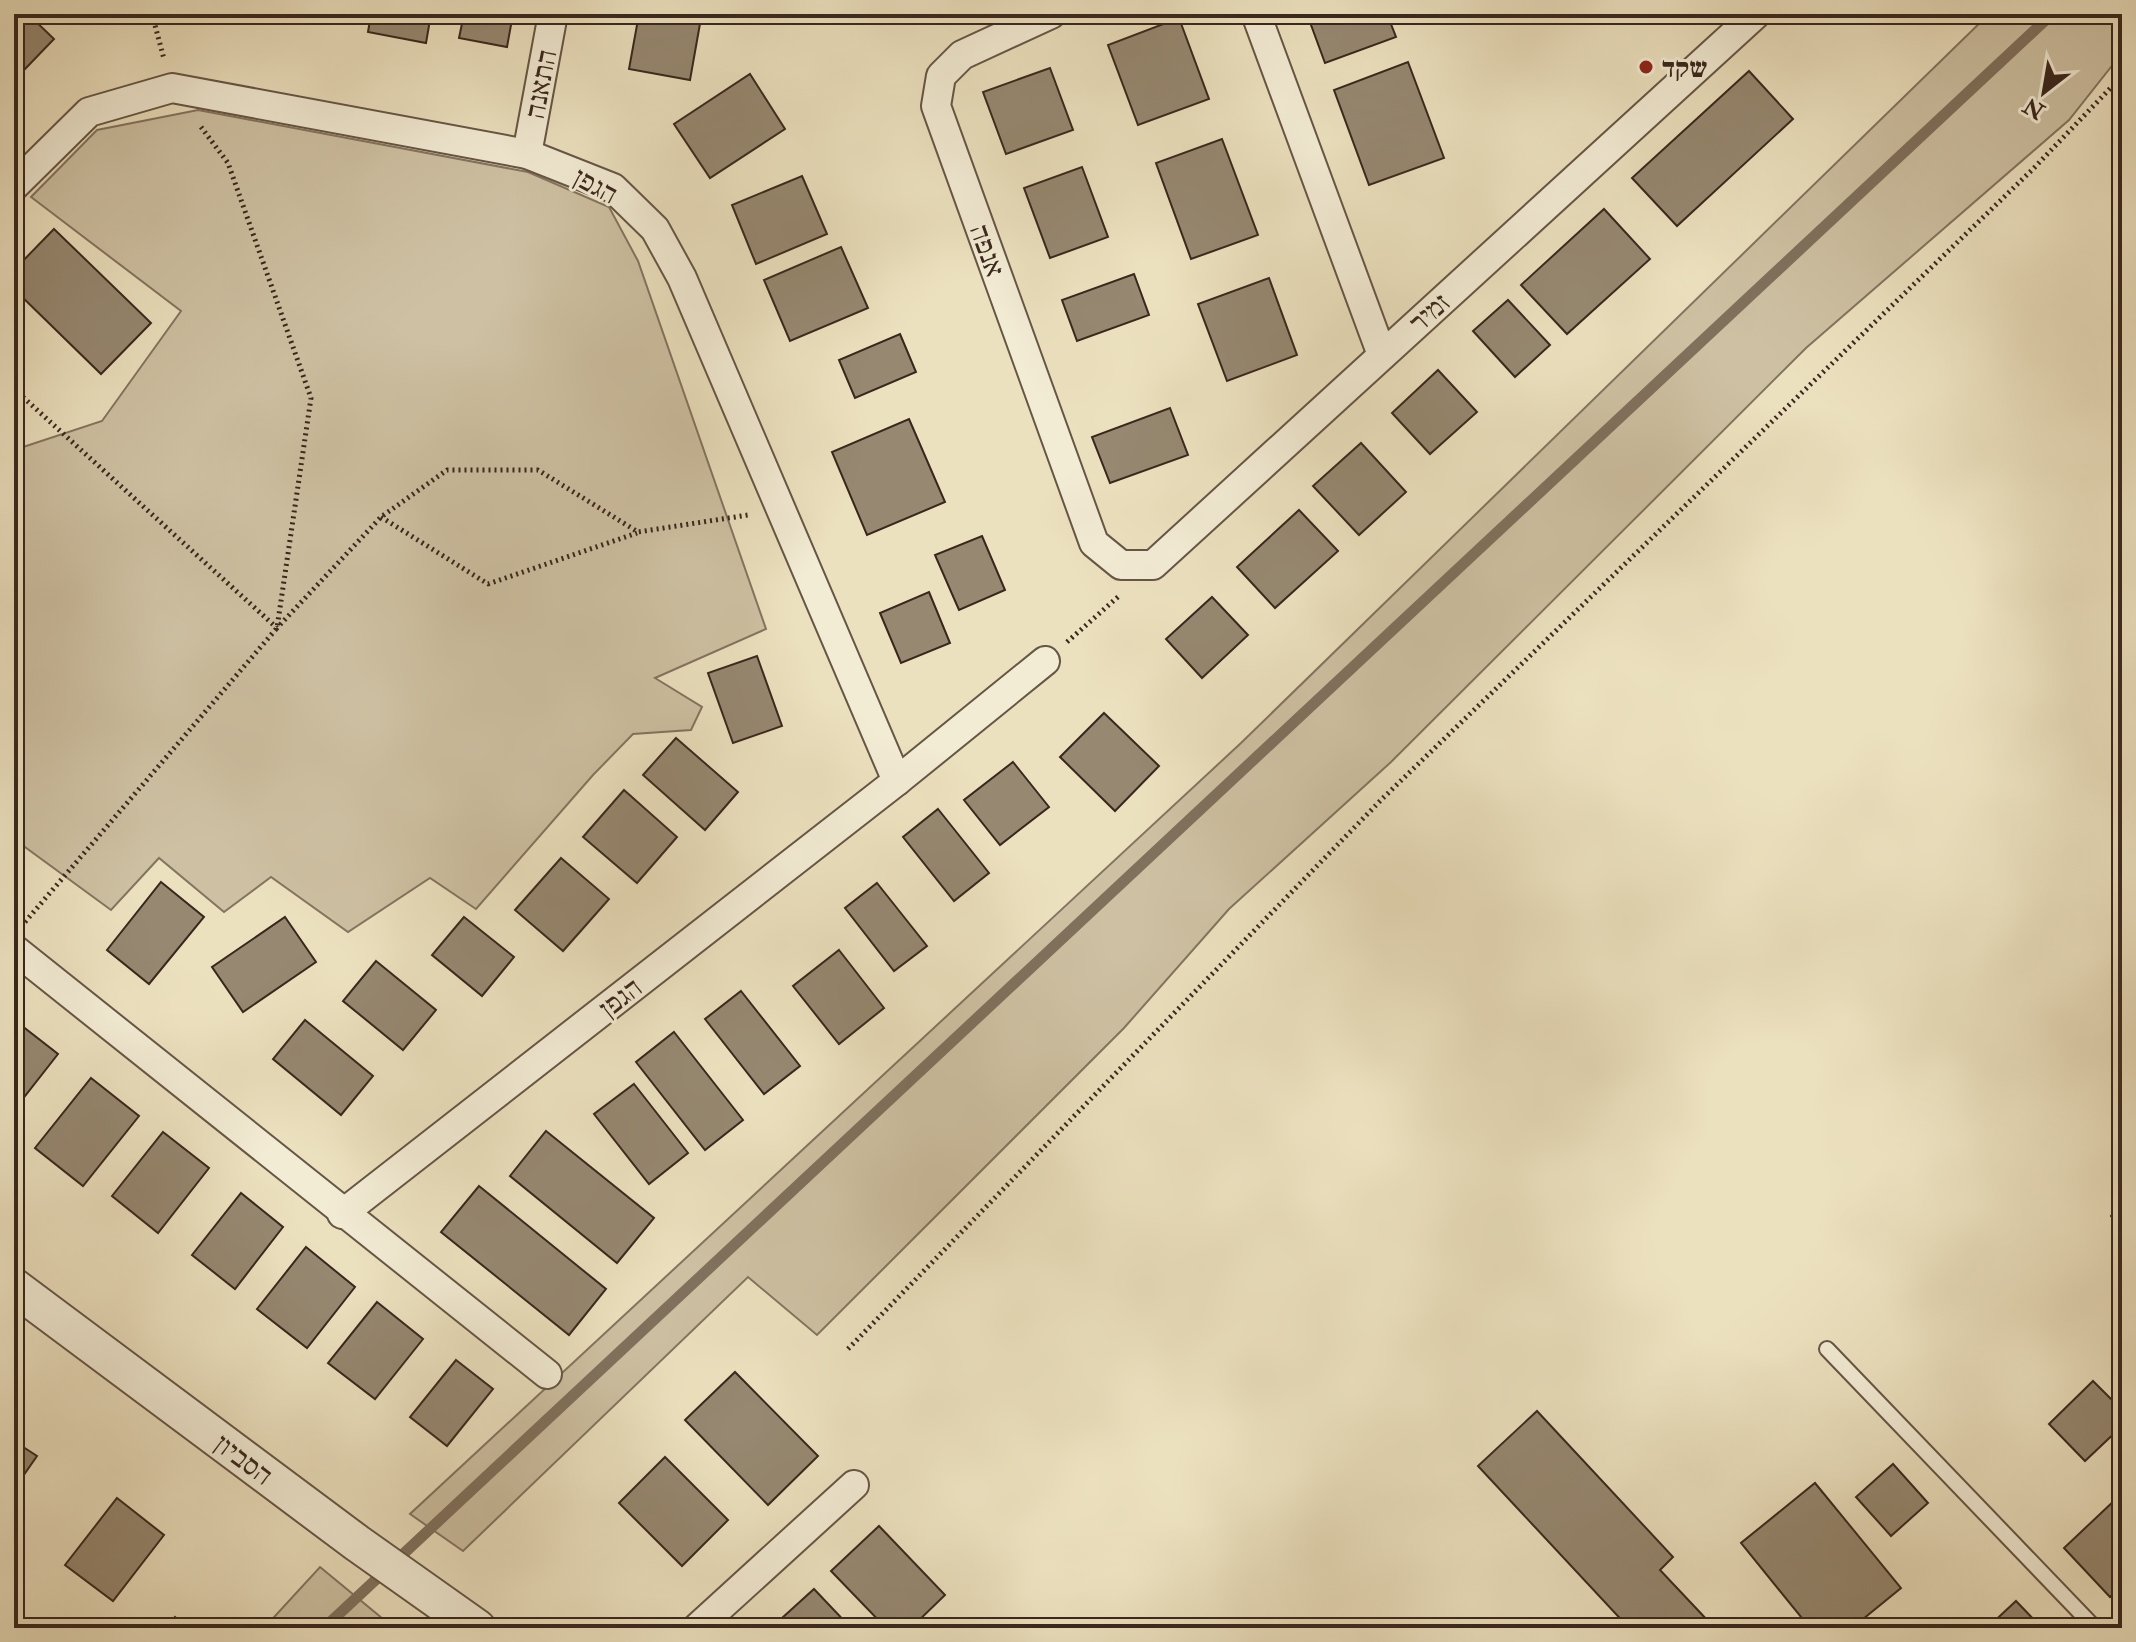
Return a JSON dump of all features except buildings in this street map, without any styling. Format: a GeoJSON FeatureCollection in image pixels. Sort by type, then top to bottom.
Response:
{"type":"FeatureCollection","features":[{"type":"Feature","properties":{"kind":"street","name":"התאנה"},"geometry":{"type":"LineString","coordinates":[[527,154],[553,14]]}},
{"type":"Feature","properties":{"kind":"street","name":"אנפה"},"geometry":{"type":"LineString","coordinates":[[1051,14],[962,55],[941,76],[936,106],[1094,543],[1121,565],[1153,565]]}},
{"type":"Feature","properties":{"kind":"street"},"geometry":{"type":"LineString","coordinates":[[1256,14],[1382,355]]}},
{"type":"Feature","properties":{"kind":"street","name":"זמיר"},"geometry":{"type":"LineString","coordinates":[[1153,565],[1756,14]]}},
{"type":"Feature","properties":{"kind":"street","name":"הגפן"},"geometry":{"type":"LineString","coordinates":[[14,186],[89,112],[172,88],[527,154],[613,188],[655,229],[682,278],[897,781]]}},
{"type":"Feature","properties":{"kind":"street","name":"הגפן"},"geometry":{"type":"LineString","coordinates":[[342,1214],[897,781],[1045,661]]}},
{"type":"Feature","properties":{"kind":"street"},"geometry":{"type":"LineString","coordinates":[[19,936],[342,1214],[547,1374]]}},
{"type":"Feature","properties":{"kind":"street","name":"הסביון"},"geometry":{"type":"LineString","coordinates":[[14,1287],[357,1543],[467,1620]]}},
{"type":"Feature","properties":{"kind":"street"},"geometry":{"type":"LineString","coordinates":[[697,1628],[854,1485]]}},
{"type":"Feature","properties":{"kind":"lane"},"geometry":{"type":"LineString","coordinates":[[1827,1349],[2095,1628]]}},
{"type":"Feature","properties":{"kind":"path"},"geometry":{"type":"LineString","coordinates":[[152,14],[172,88],[228,163],[311,398],[277,628]]}},
{"type":"Feature","properties":{"kind":"path"},"geometry":{"type":"LineString","coordinates":[[848,1349],[1382,799],[2033,169],[2122,76]]}},
{"type":"Feature","properties":{"kind":"path"},"geometry":{"type":"LineString","coordinates":[[14,389],[277,628]]}},
{"type":"Feature","properties":{"kind":"path"},"geometry":{"type":"LineString","coordinates":[[19,936],[277,628],[381,517],[447,470],[538,470],[638,532]]}},
{"type":"Feature","properties":{"kind":"path"},"geometry":{"type":"LineString","coordinates":[[381,517],[488,584],[638,532],[781,510]]}},
{"type":"Feature","properties":{"kind":"path"},"geometry":{"type":"LineString","coordinates":[[1045,661],[1153,565]]}},
{"type":"Feature","properties":{"kind":"shaded area"},"geometry":{"type":"Polygon","coordinates":[[[1989,14],[2122,14],[2122,53],[2069,120],[1806,348],[1391,762],[1229,909],[1124,1028],[817,1335],[748,1277],[463,1551],[410,1514],[1241,743],[1989,14]]]}},
{"type":"Feature","properties":{"kind":"shaded area"},"geometry":{"type":"Polygon","coordinates":[[[198,110],[528,172],[609,207],[638,261],[766,629],[655,678],[702,707],[691,730],[633,734],[476,909],[430,878],[348,932],[271,877],[224,912],[159,858],[111,910],[14,839],[14,450],[102,421],[181,311],[31,197],[97,130],[198,110]]]}},
{"type":"Feature","properties":{"kind":"shaded area"},"geometry":{"type":"Polygon","coordinates":[[[320,1567],[394,1628],[264,1628],[320,1567]]]}},
{"type":"Feature","properties":{"kind":"waterway"},"geometry":{"type":"LineString","coordinates":[[324,1628],[2052,14]]}},
{"type":"Feature","properties":{"kind":"place","name":"שקד"},"geometry":{"type":"Point","coordinates":[1646,67]}}]}
